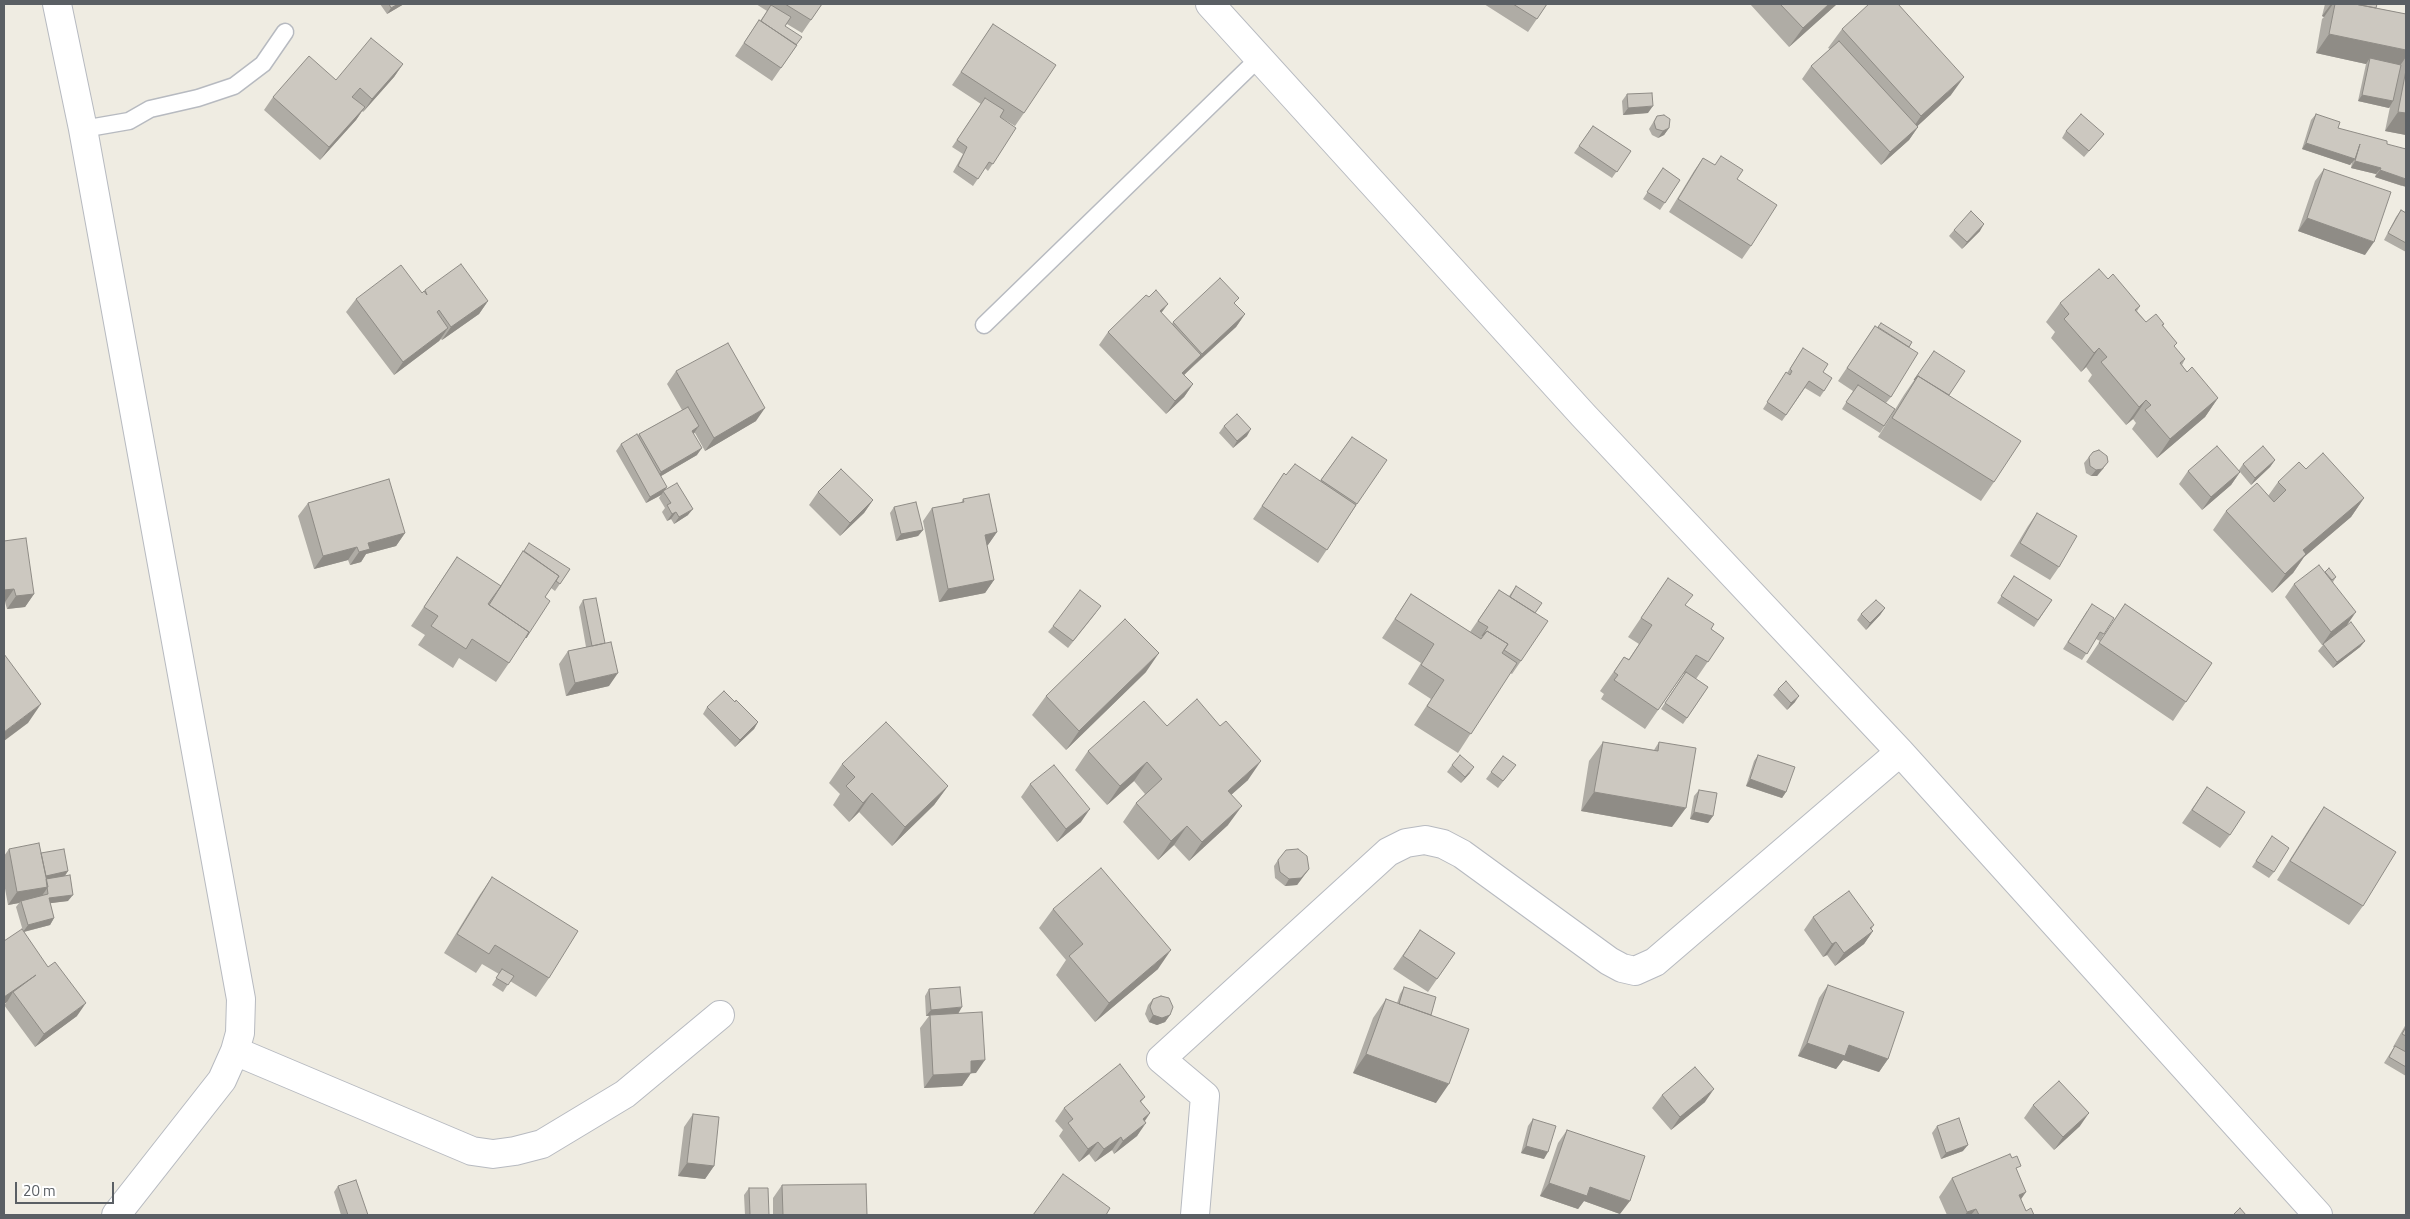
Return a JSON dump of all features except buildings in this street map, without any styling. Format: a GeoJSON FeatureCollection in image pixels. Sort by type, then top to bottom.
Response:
{"type":"FeatureCollection","features":[{"type":"Feature","properties":{"kind":"street"},"geometry":{"type":"LineString","coordinates":[[57,4],[83,129],[241,999],[240,1033],[235,1051],[222,1080],[116,1215]]}},
{"type":"Feature","properties":{"kind":"street"},"geometry":{"type":"LineString","coordinates":[[1210,4],[1583,416],[1900,752],[2318,1215]]}},
{"type":"Feature","properties":{"kind":"street"},"geometry":{"type":"LineString","coordinates":[[1195,1215],[1204,1096],[1162,1059],[1388,852],[1406,843],[1425,840],[1443,844],[1462,854],[1609,961],[1622,968],[1635,971],[1655,962],[1900,752]]}},
{"type":"Feature","properties":{"kind":"street"},"geometry":{"type":"LineString","coordinates":[[235,1051],[472,1151],[493,1154],[542,1144],[625,1094],[720,1015]]}},
{"type":"Feature","properties":{"kind":"lane"},"geometry":{"type":"LineString","coordinates":[[83,129],[129,121],[150,109],[198,98],[234,86],[264,64],[284,32]]}},
{"type":"Feature","properties":{"kind":"lane"},"geometry":{"type":"LineString","coordinates":[[984,325],[1260,57]]}}]}
